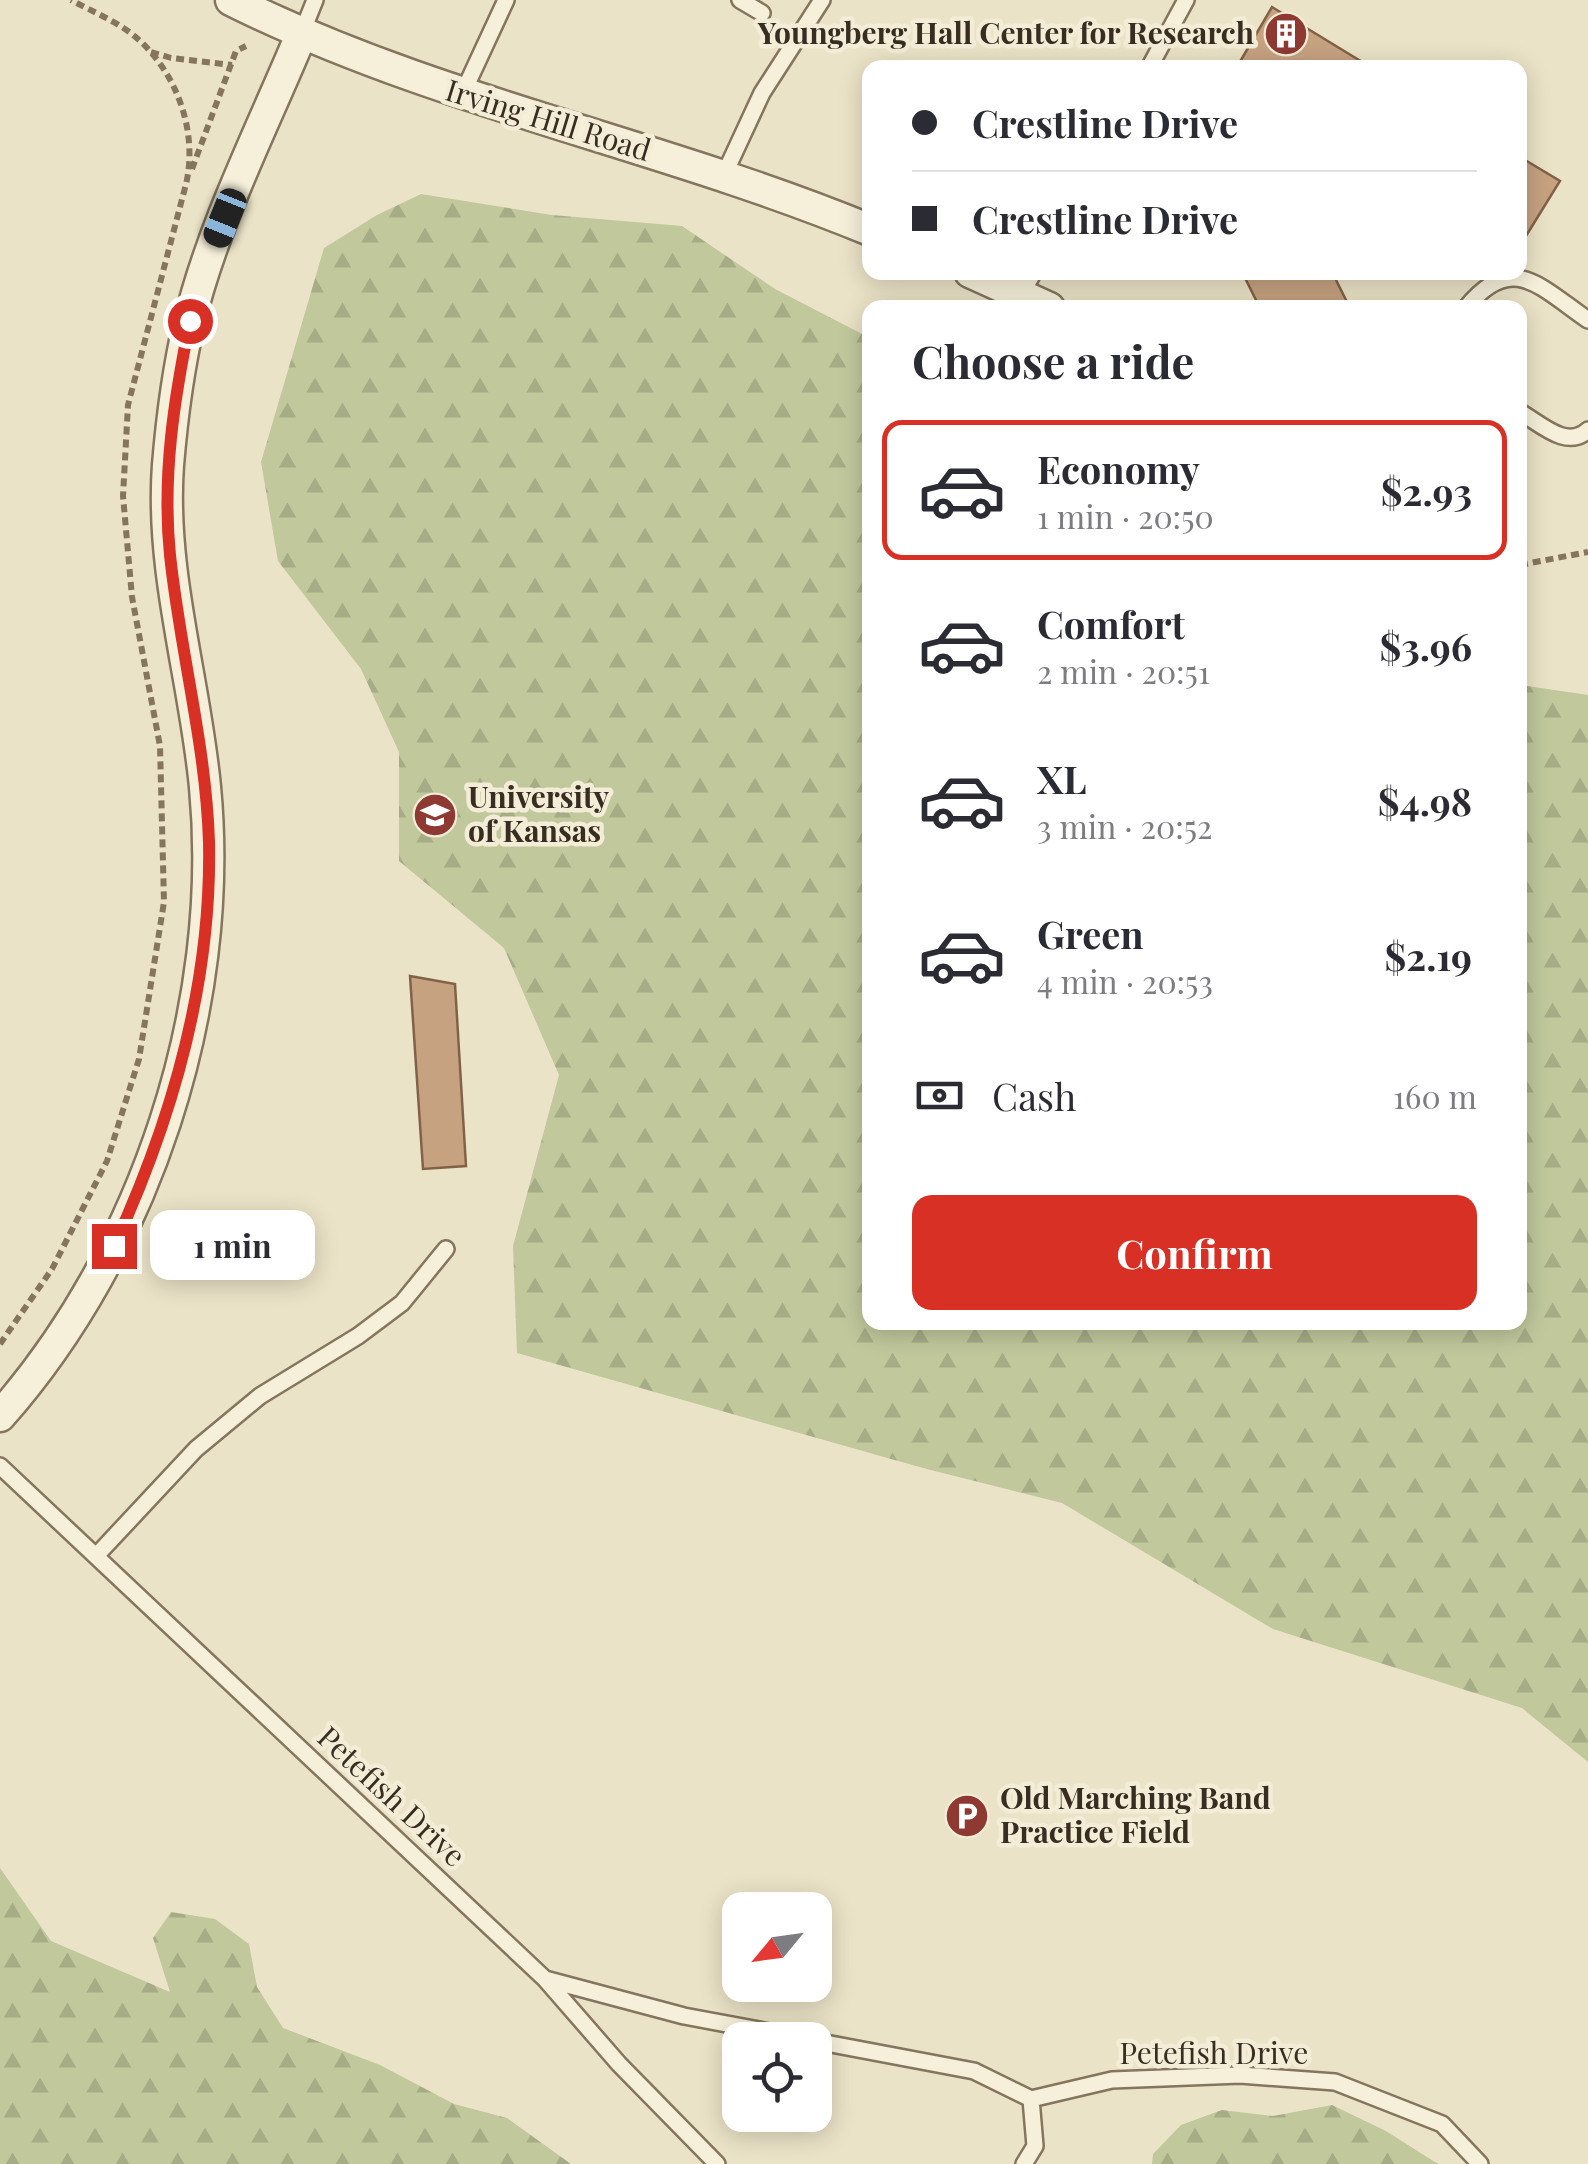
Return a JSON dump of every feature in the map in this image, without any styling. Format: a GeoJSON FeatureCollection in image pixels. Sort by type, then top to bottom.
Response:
{"type":"FeatureCollection","features":[{"type":"Feature","properties":{"kind":"street","name":"Irving Hill Road"},"geometry":{"type":"LineString","coordinates":[[231,0],[301,35],[462,95],[724,175],[862,227]]}},
{"type":"Feature","properties":{"kind":"street"},"geometry":{"type":"LineString","coordinates":[[0,1416],[56,1346],[100,1274],[140,1190],[172,1099],[194,1014],[209,844],[199,733],[170,552],[168,470],[174,401],[190,321],[211,253],[301,35]]}},
{"type":"Feature","properties":{"kind":"lane"},"geometry":{"type":"LineString","coordinates":[[301,35],[315,0]]}},
{"type":"Feature","properties":{"kind":"lane"},"geometry":{"type":"LineString","coordinates":[[462,95],[506,0]]}},
{"type":"Feature","properties":{"kind":"lane"},"geometry":{"type":"LineString","coordinates":[[740,0],[762,12]]}},
{"type":"Feature","properties":{"kind":"lane"},"geometry":{"type":"LineString","coordinates":[[724,175],[762,94],[822,0]]}},
{"type":"Feature","properties":{"kind":"lane"},"geometry":{"type":"LineString","coordinates":[[1153,60],[1186,0]]}},
{"type":"Feature","properties":{"kind":"lane"},"geometry":{"type":"LineString","coordinates":[[1472,300],[1494,280]]}},
{"type":"Feature","properties":{"kind":"lane"},"geometry":{"type":"LineString","coordinates":[[1525,280],[1588,320]]}},
{"type":"Feature","properties":{"kind":"lane"},"geometry":{"type":"LineString","coordinates":[[1527,416],[1568,440],[1578,439],[1588,430]]}},
{"type":"Feature","properties":{"kind":"lane"},"geometry":{"type":"LineString","coordinates":[[96,1556],[196,1450],[260,1396],[358,1336],[402,1302],[446,1250]]}},
{"type":"Feature","properties":{"kind":"lane","name":"Petefish Drive"},"geometry":{"type":"LineString","coordinates":[[0,1466],[545,1979],[722,2023]]}},
{"type":"Feature","properties":{"kind":"lane"},"geometry":{"type":"LineString","coordinates":[[545,1979],[618,2064],[717,2164]]}},
{"type":"Feature","properties":{"kind":"lane","name":"Petefish Drive"},"geometry":{"type":"LineString","coordinates":[[832,2043],[974,2071],[1031,2098],[1112,2080],[1240,2075],[1336,2082],[1442,2124],[1480,2164]]}},
{"type":"Feature","properties":{"kind":"lane"},"geometry":{"type":"LineString","coordinates":[[1024,2164],[1035,2146],[1031,2098]]}},
{"type":"Feature","properties":{"kind":"path"},"geometry":{"type":"LineString","coordinates":[[71,0],[133,35],[168,78],[183,112],[191,149],[186,184]]}},
{"type":"Feature","properties":{"kind":"path"},"geometry":{"type":"LineString","coordinates":[[0,1344],[52,1269],[107,1161],[138,1058],[164,902],[160,746],[132,596],[123,496],[128,405],[186,184],[236,51],[248,44]]}},
{"type":"Feature","properties":{"kind":"path"},"geometry":{"type":"LineString","coordinates":[[150,52],[232,64]]}},
{"type":"Feature","properties":{"kind":"path"},"geometry":{"type":"LineString","coordinates":[[1527,564],[1588,552]]}},
{"type":"Feature","properties":{"kind":"green space"},"geometry":{"type":"Polygon","coordinates":[[[421,194],[552,215],[682,226],[775,289],[862,334],[862,1330],[1527,1330],[1527,686],[1588,695],[1588,1762],[1522,1708],[1273,1629],[1062,1503],[923,1468],[517,1353],[513,1246],[559,1075],[504,948],[399,861],[399,752],[361,669],[278,561],[261,462],[324,248],[377,215],[421,194]]]}},
{"type":"Feature","properties":{"kind":"green space"},"geometry":{"type":"Polygon","coordinates":[[[0,1868],[51,1941],[170,1992],[153,1938],[171,1912],[215,1919],[249,1944],[257,1987],[283,2028],[380,2065],[454,2104],[507,2118],[571,2164],[0,2164],[0,1868]]]}},
{"type":"Feature","properties":{"kind":"green space"},"geometry":{"type":"Polygon","coordinates":[[[1332,2105],[1386,2131],[1438,2164],[1152,2164],[1153,2154],[1181,2125],[1222,2110],[1273,2116],[1332,2105]]]}},
{"type":"Feature","properties":{"kind":"building","name":"Youngberg Hall Center for Research"},"geometry":{"type":"Polygon","coordinates":[[[1272,7],[1359,60],[1241,60],[1272,7]]]}},
{"type":"Feature","properties":{"kind":"building"},"geometry":{"type":"Polygon","coordinates":[[[1527,161],[1560,181],[1527,234],[1527,161]]]}},
{"type":"Feature","properties":{"kind":"building"},"geometry":{"type":"Polygon","coordinates":[[[1246,280],[1336,280],[1346,300],[1256,300],[1246,280]]]}},
{"type":"Feature","properties":{"kind":"building"},"geometry":{"type":"Polygon","coordinates":[[[410,976],[455,984],[466,1166],[423,1169],[410,976]]]}},
{"type":"Feature","properties":{"kind":"place","name":"Youngberg Hall Center for Research"},"geometry":{"type":"Point","coordinates":[1286,34]}},
{"type":"Feature","properties":{"kind":"place","name":"University of Kansas"},"geometry":{"type":"Point","coordinates":[435,815]}},
{"type":"Feature","properties":{"kind":"place","name":"Old Marching Band Practice Field"},"geometry":{"type":"Point","coordinates":[967,1816]}},
{"type":"Feature","properties":{"kind":"route"},"geometry":{"type":"LineString","coordinates":[[114,1246],[140,1190],[172,1099],[194,1014],[202,935],[209,844],[199,733],[170,552],[168,470],[174,401],[190,321]]}}]}
